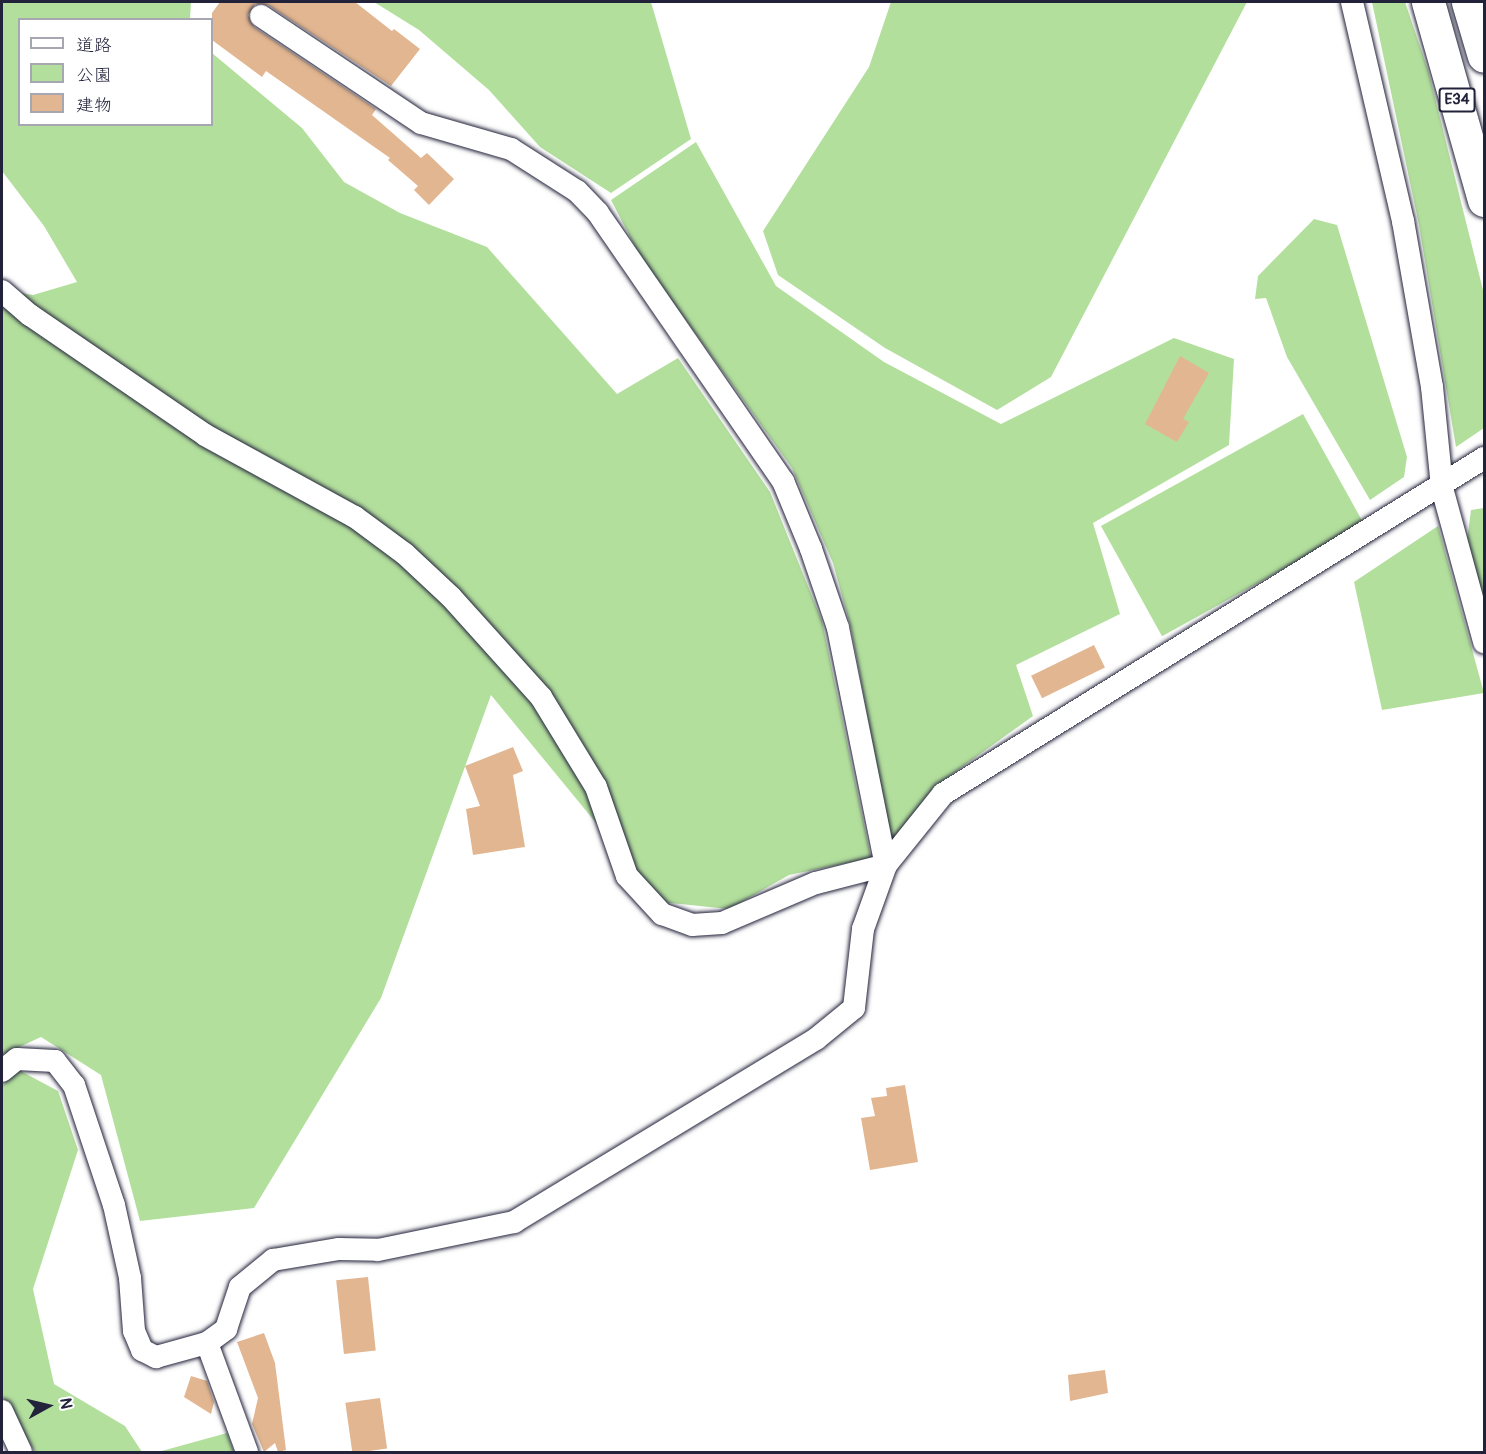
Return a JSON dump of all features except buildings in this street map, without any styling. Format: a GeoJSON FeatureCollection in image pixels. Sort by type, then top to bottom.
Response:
{"type":"FeatureCollection","features":[{"type":"Feature","properties":{"kind":"highway","name":"E34"},"geometry":{"type":"LineString","coordinates":[[1428,2],[1485,200]]}},
{"type":"Feature","properties":{"kind":"highway"},"geometry":{"type":"LineString","coordinates":[[1468,2],[1485,56]]}},
{"type":"Feature","properties":{"kind":"street"},"geometry":{"type":"LineString","coordinates":[[1352,2],[1402,221],[1432,387],[1442,488],[1485,642]]}},
{"type":"Feature","properties":{"kind":"street"},"geometry":{"type":"LineString","coordinates":[[261,16],[421,123],[511,149],[577,191],[598,213],[783,481],[812,549],[838,628],[886,866]]}},
{"type":"Feature","properties":{"kind":"street"},"geometry":{"type":"LineString","coordinates":[[2,291],[30,315],[205,435],[355,517],[405,554],[451,597],[541,697],[596,788],[627,876],[662,914],[692,925],[722,923],[816,883],[886,866]]}},
{"type":"Feature","properties":{"kind":"street"},"geometry":{"type":"LineString","coordinates":[[2,1071],[17,1059],[55,1062],[74,1085],[114,1205],[130,1278],[134,1331],[142,1350],[156,1357],[207,1343],[226,1329],[240,1287],[273,1260],[339,1248],[378,1250],[514,1222],[816,1039],[854,1008],[863,929],[886,866],[943,794],[1442,488],[1476,463]]}},
{"type":"Feature","properties":{"kind":"street"},"geometry":{"type":"LineString","coordinates":[[207,1343],[247,1452]]}},
{"type":"Feature","properties":{"kind":"street"},"geometry":{"type":"LineString","coordinates":[[2,1411],[21,1452]]}},
{"type":"Feature","properties":{"kind":"green space"},"geometry":{"type":"Polygon","coordinates":[[[2,2],[191,2],[190,18],[18,18],[18,126],[213,126],[213,54],[302,128],[344,182],[400,213],[487,247],[617,394],[678,358],[770,492],[822,621],[871,858],[789,875],[729,909],[661,902],[491,695],[381,998],[254,1208],[140,1221],[101,1075],[41,1037],[2,1055],[2,290],[33,295],[77,282],[44,226],[2,171],[2,2]]]}},
{"type":"Feature","properties":{"kind":"green space"},"geometry":{"type":"Polygon","coordinates":[[[374,2],[651,2],[691,139],[611,193],[540,147],[489,90],[419,30],[374,2]]]}},
{"type":"Feature","properties":{"kind":"green space"},"geometry":{"type":"Polygon","coordinates":[[[891,2],[1247,2],[1051,377],[997,410],[885,348],[778,275],[763,231],[869,67],[891,2]]]}},
{"type":"Feature","properties":{"kind":"green space"},"geometry":{"type":"Polygon","coordinates":[[[1372,2],[1405,2],[1428,70],[1484,294],[1484,428],[1456,447],[1419,225],[1372,2]]]}},
{"type":"Feature","properties":{"kind":"green space"},"geometry":{"type":"Polygon","coordinates":[[[696,142],[776,286],[884,362],[1001,424],[1174,338],[1234,359],[1229,445],[1093,523],[1120,614],[1016,665],[1033,716],[934,787],[891,842],[851,628],[833,563],[792,468],[640,256],[611,200],[696,142]]]}},
{"type":"Feature","properties":{"kind":"green space"},"geometry":{"type":"Polygon","coordinates":[[[1314,219],[1337,225],[1407,457],[1404,477],[1370,500],[1287,357],[1266,298],[1255,299],[1258,276],[1314,219]]]}},
{"type":"Feature","properties":{"kind":"green space"},"geometry":{"type":"Polygon","coordinates":[[[1303,414],[1364,524],[1162,636],[1101,526],[1303,414]]]}},
{"type":"Feature","properties":{"kind":"green space"},"geometry":{"type":"Polygon","coordinates":[[[1484,508],[1484,607],[1466,548],[1471,510],[1484,508]]]}},
{"type":"Feature","properties":{"kind":"green space"},"geometry":{"type":"Polygon","coordinates":[[[1438,526],[1484,693],[1382,710],[1354,582],[1438,526]]]}},
{"type":"Feature","properties":{"kind":"green space"},"geometry":{"type":"Polygon","coordinates":[[[17,1069],[58,1091],[78,1150],[33,1289],[54,1384],[125,1426],[142,1452],[35,1452],[2,1395],[2,1086],[17,1069]]]}},
{"type":"Feature","properties":{"kind":"green space"},"geometry":{"type":"Polygon","coordinates":[[[227,1433],[234,1452],[158,1452],[227,1433]]]}}]}
